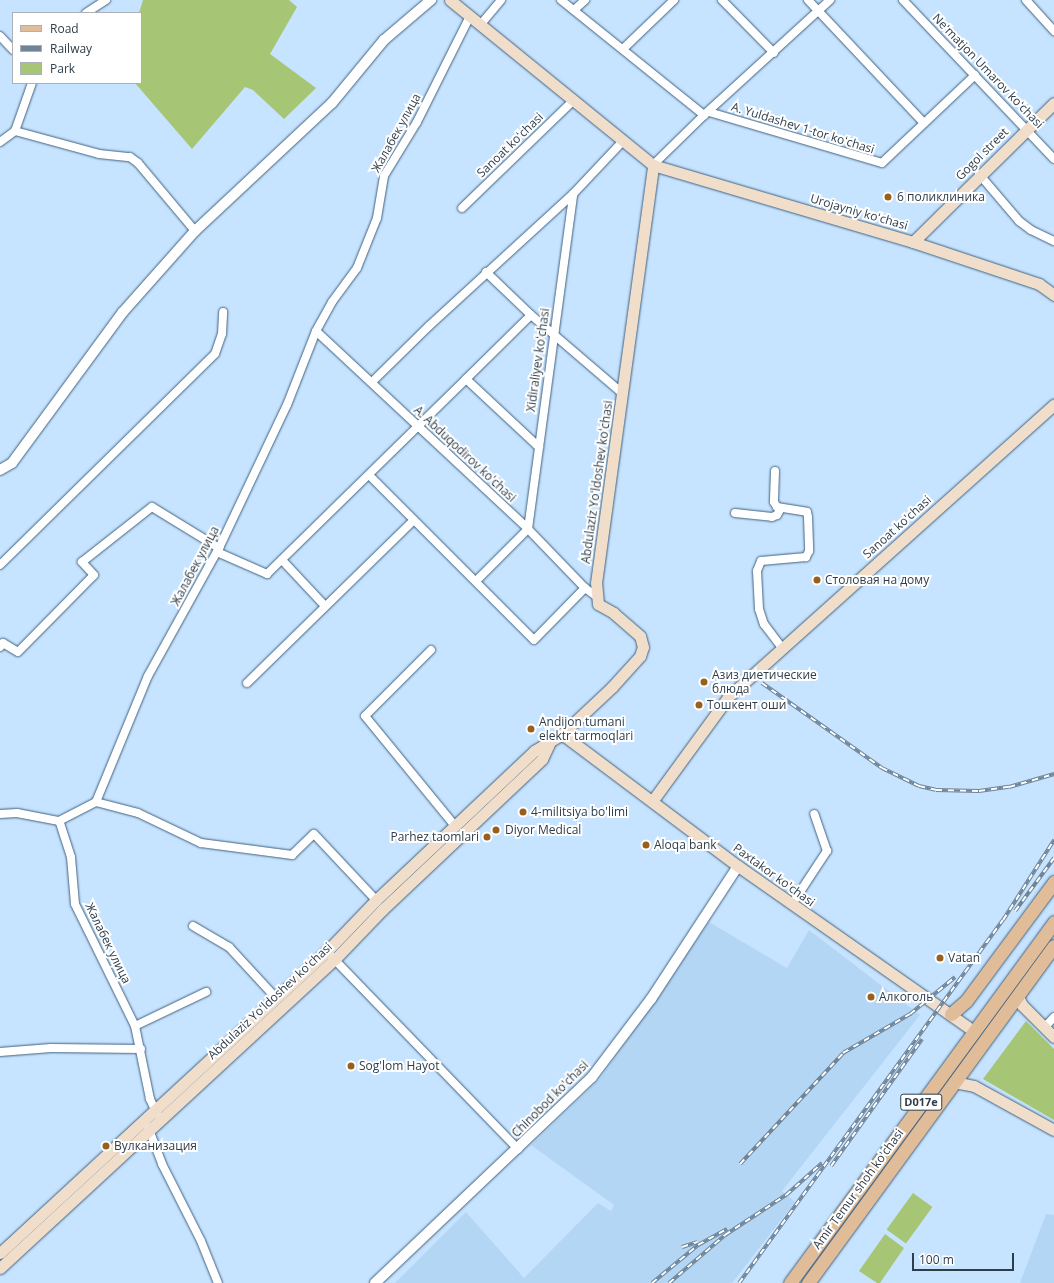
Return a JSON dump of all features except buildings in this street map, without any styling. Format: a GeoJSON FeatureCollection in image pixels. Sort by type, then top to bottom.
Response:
{"type":"FeatureCollection","features":[{"type":"Feature","properties":{"kind":"main road"},"geometry":{"type":"LineString","coordinates":[[450,0],[653,165]]}},
{"type":"Feature","properties":{"kind":"main road","name":"Gogol street"},"geometry":{"type":"LineString","coordinates":[[913,242],[979,174],[1054,103]]}},
{"type":"Feature","properties":{"kind":"main road","name":"Urоjayniy koʻchasi"},"geometry":{"type":"LineString","coordinates":[[653,165],[913,242],[1039,284],[1054,295]]}},
{"type":"Feature","properties":{"kind":"main road","name":"Abdulaziz Yoʻldoshev koʻchasi"},"geometry":{"type":"LineString","coordinates":[[0,1253],[146,1126],[160,1122],[335,959],[444,844],[455,826],[534,751],[549,744],[562,734],[612,687],[640,656],[643,648],[640,636],[614,613],[598,604],[596,596],[653,165]]}},
{"type":"Feature","properties":{"kind":"main road","name":"Sanoat ko'chasi"},"geometry":{"type":"LineString","coordinates":[[653,800],[728,696],[1054,404]]}},
{"type":"Feature","properties":{"kind":"main road","name":"Paxtakor ko'chasi"},"geometry":{"type":"LineString","coordinates":[[562,734],[653,800],[738,866],[974,1031]]}},
{"type":"Feature","properties":{"kind":"main road","name":"Abdulaziz Yoʻldoshev koʻchasi"},"geometry":{"type":"LineString","coordinates":[[0,1268],[146,1126],[156,1111],[326,952],[376,900],[444,844],[542,759],[549,744]]}},
{"type":"Feature","properties":{"kind":"main road"},"geometry":{"type":"LineString","coordinates":[[951,1014],[966,1001],[1054,882]]}},
{"type":"Feature","properties":{"kind":"main road"},"geometry":{"type":"LineString","coordinates":[[951,1014],[966,1009],[1054,892]]}},
{"type":"Feature","properties":{"kind":"main road","name":"Amir Temur shoh ko'chasi"},"geometry":{"type":"LineString","coordinates":[[790,1283],[1054,922]]}},
{"type":"Feature","properties":{"kind":"main road","name":"Amir Temur shoh ko'chasi"},"geometry":{"type":"LineString","coordinates":[[808,1283],[1054,946]]}},
{"type":"Feature","properties":{"kind":"main road"},"geometry":{"type":"LineString","coordinates":[[1018,997],[1022,1005],[1054,1036]]}},
{"type":"Feature","properties":{"kind":"main road"},"geometry":{"type":"LineString","coordinates":[[954,1082],[974,1086],[1054,1130]]}},
{"type":"Feature","properties":{"kind":"street"},"geometry":{"type":"LineString","coordinates":[[88,12],[106,0]]}},
{"type":"Feature","properties":{"kind":"street"},"geometry":{"type":"LineString","coordinates":[[0,470],[12,463],[123,312],[194,231],[332,104],[384,40],[431,0]]}},
{"type":"Feature","properties":{"kind":"street"},"geometry":{"type":"LineString","coordinates":[[481,24],[501,0]]}},
{"type":"Feature","properties":{"kind":"street"},"geometry":{"type":"LineString","coordinates":[[561,0],[707,114]]}},
{"type":"Feature","properties":{"kind":"street"},"geometry":{"type":"LineString","coordinates":[[574,10],[585,0]]}},
{"type":"Feature","properties":{"kind":"street"},"geometry":{"type":"LineString","coordinates":[[623,49],[674,0]]}},
{"type":"Feature","properties":{"kind":"street"},"geometry":{"type":"LineString","coordinates":[[722,0],[774,53]]}},
{"type":"Feature","properties":{"kind":"street"},"geometry":{"type":"LineString","coordinates":[[808,0],[924,123]]}},
{"type":"Feature","properties":{"kind":"street"},"geometry":{"type":"LineString","coordinates":[[653,165],[830,0]]}},
{"type":"Feature","properties":{"kind":"street","name":"Neʻmatjon Umarov koʻchasi"},"geometry":{"type":"LineString","coordinates":[[903,0],[1054,159]]}},
{"type":"Feature","properties":{"kind":"street"},"geometry":{"type":"LineString","coordinates":[[1026,0],[1054,31]]}},
{"type":"Feature","properties":{"kind":"street","name":"Жалабек улица"},"geometry":{"type":"LineString","coordinates":[[96,802],[148,676],[218,550],[287,405],[316,331],[332,302],[357,268],[377,218],[384,176],[418,122],[470,16]]}},
{"type":"Feature","properties":{"kind":"street"},"geometry":{"type":"LineString","coordinates":[[0,36],[12,49]]}},
{"type":"Feature","properties":{"kind":"street","name":"A. Yuldashev 1-tor koʻchasi"},"geometry":{"type":"LineString","coordinates":[[707,114],[881,163],[974,75]]}},
{"type":"Feature","properties":{"kind":"street"},"geometry":{"type":"LineString","coordinates":[[0,142],[15,132],[32,84]]}},
{"type":"Feature","properties":{"kind":"street","name":"Sanoat koʻchasi"},"geometry":{"type":"LineString","coordinates":[[462,208],[574,100]]}},
{"type":"Feature","properties":{"kind":"street"},"geometry":{"type":"LineString","coordinates":[[15,132],[99,154],[130,157],[138,163],[194,231]]}},
{"type":"Feature","properties":{"kind":"street"},"geometry":{"type":"LineString","coordinates":[[372,382],[486,272],[573,194],[623,141]]}},
{"type":"Feature","properties":{"kind":"street"},"geometry":{"type":"LineString","coordinates":[[979,174],[1019,221],[1031,230],[1054,241]]}},
{"type":"Feature","properties":{"kind":"street","name":"Xidiraliyev koʻchasi"},"geometry":{"type":"LineString","coordinates":[[528,529],[573,194]]}},
{"type":"Feature","properties":{"kind":"street"},"geometry":{"type":"LineString","coordinates":[[486,272],[531,315],[622,393]]}},
{"type":"Feature","properties":{"kind":"street"},"geometry":{"type":"LineString","coordinates":[[0,565],[215,354],[222,334],[223,312]]}},
{"type":"Feature","properties":{"kind":"street"},"geometry":{"type":"LineString","coordinates":[[0,648],[3,643],[18,652],[94,575],[82,562],[152,507],[218,550],[267,574],[531,315]]}},
{"type":"Feature","properties":{"kind":"street","name":"A. Abduqodirov koʻchasi"},"geometry":{"type":"LineString","coordinates":[[316,331],[372,382],[417,427],[528,529],[585,588],[596,596]]}},
{"type":"Feature","properties":{"kind":"street"},"geometry":{"type":"LineString","coordinates":[[466,379],[539,447]]}},
{"type":"Feature","properties":{"kind":"street"},"geometry":{"type":"LineString","coordinates":[[775,471],[774,502],[782,508],[807,512],[810,551],[801,558],[761,561],[759,563],[756,585],[759,609],[764,624],[782,648]]}},
{"type":"Feature","properties":{"kind":"street"},"geometry":{"type":"LineString","coordinates":[[369,475],[477,580],[534,640],[585,588]]}},
{"type":"Feature","properties":{"kind":"street"},"geometry":{"type":"LineString","coordinates":[[735,513],[772,517],[778,516],[782,508]]}},
{"type":"Feature","properties":{"kind":"street"},"geometry":{"type":"LineString","coordinates":[[247,683],[414,520]]}},
{"type":"Feature","properties":{"kind":"street"},"geometry":{"type":"LineString","coordinates":[[477,580],[528,529]]}},
{"type":"Feature","properties":{"kind":"street"},"geometry":{"type":"LineString","coordinates":[[282,560],[325,606]]}},
{"type":"Feature","properties":{"kind":"street"},"geometry":{"type":"LineString","coordinates":[[431,650],[365,716],[455,826]]}},
{"type":"Feature","properties":{"kind":"street"},"geometry":{"type":"LineString","coordinates":[[0,814],[17,813],[59,821],[96,802],[138,813],[201,843],[292,855],[314,834],[376,900]]}},
{"type":"Feature","properties":{"kind":"street"},"geometry":{"type":"LineString","coordinates":[[792,904],[827,851],[814,814]]}},
{"type":"Feature","properties":{"kind":"street","name":"Жалабек улица"},"geometry":{"type":"LineString","coordinates":[[59,821],[71,857],[75,904],[135,1026],[141,1049],[150,1099],[160,1122]]}},
{"type":"Feature","properties":{"kind":"street","name":"Chinobod ko'chasi"},"geometry":{"type":"LineString","coordinates":[[374,1283],[518,1149],[595,1074],[651,999],[738,866]]}},
{"type":"Feature","properties":{"kind":"street"},"geometry":{"type":"LineString","coordinates":[[193,926],[229,947],[276,998]]}},
{"type":"Feature","properties":{"kind":"street"},"geometry":{"type":"LineString","coordinates":[[326,952],[335,959],[518,1149]]}},
{"type":"Feature","properties":{"kind":"street"},"geometry":{"type":"LineString","coordinates":[[135,1026],[206,992]]}},
{"type":"Feature","properties":{"kind":"street"},"geometry":{"type":"LineString","coordinates":[[1045,1028],[1054,1017]]}},
{"type":"Feature","properties":{"kind":"street"},"geometry":{"type":"LineString","coordinates":[[0,1052],[51,1048],[141,1049]]}},
{"type":"Feature","properties":{"kind":"street"},"geometry":{"type":"LineString","coordinates":[[146,1126],[162,1164],[201,1241],[218,1283]]}},
{"type":"Feature","properties":{"kind":"shaded area"},"geometry":{"type":"Polygon","coordinates":[[[709,922],[787,968],[809,930],[920,1015],[782,1191],[795,1202],[732,1283],[395,1283],[466,1212],[524,1278],[598,1203],[611,1211],[614,1205],[531,1145],[600,1079],[709,922]]]}},
{"type":"Feature","properties":{"kind":"shaded area"},"geometry":{"type":"Polygon","coordinates":[[[1046,1214],[1054,1215],[1054,1283],[1020,1283],[1046,1214]]]}},
{"type":"Feature","properties":{"kind":"green space"},"geometry":{"type":"Polygon","coordinates":[[[143,0],[289,0],[297,7],[270,54],[316,88],[284,119],[253,90],[245,87],[192,149],[136,84],[142,84],[142,12],[139,12],[143,0]]]}},
{"type":"Feature","properties":{"kind":"green space"},"geometry":{"type":"Polygon","coordinates":[[[1026,1021],[1054,1049],[1054,1120],[983,1079],[1026,1021]]]}},
{"type":"Feature","properties":{"kind":"green space"},"geometry":{"type":"Polygon","coordinates":[[[913,1193],[932,1207],[906,1244],[887,1229],[913,1193]]]}},
{"type":"Feature","properties":{"kind":"green space"},"geometry":{"type":"Polygon","coordinates":[[[885,1234],[904,1248],[880,1283],[877,1283],[859,1271],[885,1234]]]}},
{"type":"Feature","properties":{"kind":"railway"},"geometry":{"type":"LineString","coordinates":[[762,683],[882,768],[919,786],[936,790],[979,791],[1009,787],[1054,774]]}},
{"type":"Feature","properties":{"kind":"railway"},"geometry":{"type":"LineString","coordinates":[[739,1283],[1003,920],[1054,840]]}},
{"type":"Feature","properties":{"kind":"railway"},"geometry":{"type":"LineString","coordinates":[[1015,911],[1054,858]]}},
{"type":"Feature","properties":{"kind":"railway"},"geometry":{"type":"LineString","coordinates":[[740,1164],[843,1053],[910,1014],[955,977]]}},
{"type":"Feature","properties":{"kind":"railway"},"geometry":{"type":"LineString","coordinates":[[831,1166],[922,1039]]}},
{"type":"Feature","properties":{"kind":"railway"},"geometry":{"type":"LineString","coordinates":[[669,1283],[725,1235],[786,1195],[822,1163]]}},
{"type":"Feature","properties":{"kind":"railway"},"geometry":{"type":"LineString","coordinates":[[652,1283],[698,1245],[727,1229]]}},
{"type":"Feature","properties":{"kind":"railway"},"geometry":{"type":"LineString","coordinates":[[682,1247],[697,1242]]}},
{"type":"Feature","properties":{"kind":"place","name":"6 поликлиника"},"geometry":{"type":"Point","coordinates":[888,197]}},
{"type":"Feature","properties":{"kind":"place","name":"Столовая на дому"},"geometry":{"type":"Point","coordinates":[817,580]}},
{"type":"Feature","properties":{"kind":"place","name":"Азиз диетические блюда"},"geometry":{"type":"Point","coordinates":[704,682]}},
{"type":"Feature","properties":{"kind":"place","name":"Тошкент оши"},"geometry":{"type":"Point","coordinates":[699,705]}},
{"type":"Feature","properties":{"kind":"place","name":"Andijon tumani elektr tarmoqlari"},"geometry":{"type":"Point","coordinates":[531,729]}},
{"type":"Feature","properties":{"kind":"place","name":"4-militsiya bo'limi"},"geometry":{"type":"Point","coordinates":[523,812]}},
{"type":"Feature","properties":{"kind":"place","name":"Diyor Medical"},"geometry":{"type":"Point","coordinates":[496,830]}},
{"type":"Feature","properties":{"kind":"place","name":"Parhez taomlari"},"geometry":{"type":"Point","coordinates":[487,837]}},
{"type":"Feature","properties":{"kind":"place","name":"Aloqa bank"},"geometry":{"type":"Point","coordinates":[646,845]}},
{"type":"Feature","properties":{"kind":"place","name":"Vatan"},"geometry":{"type":"Point","coordinates":[940,958]}},
{"type":"Feature","properties":{"kind":"place","name":"Алкоголь"},"geometry":{"type":"Point","coordinates":[871,997]}},
{"type":"Feature","properties":{"kind":"place","name":"Sog'lom Hayot"},"geometry":{"type":"Point","coordinates":[351,1066]}},
{"type":"Feature","properties":{"kind":"place","name":"Вулканизация"},"geometry":{"type":"Point","coordinates":[106,1146]}}]}
